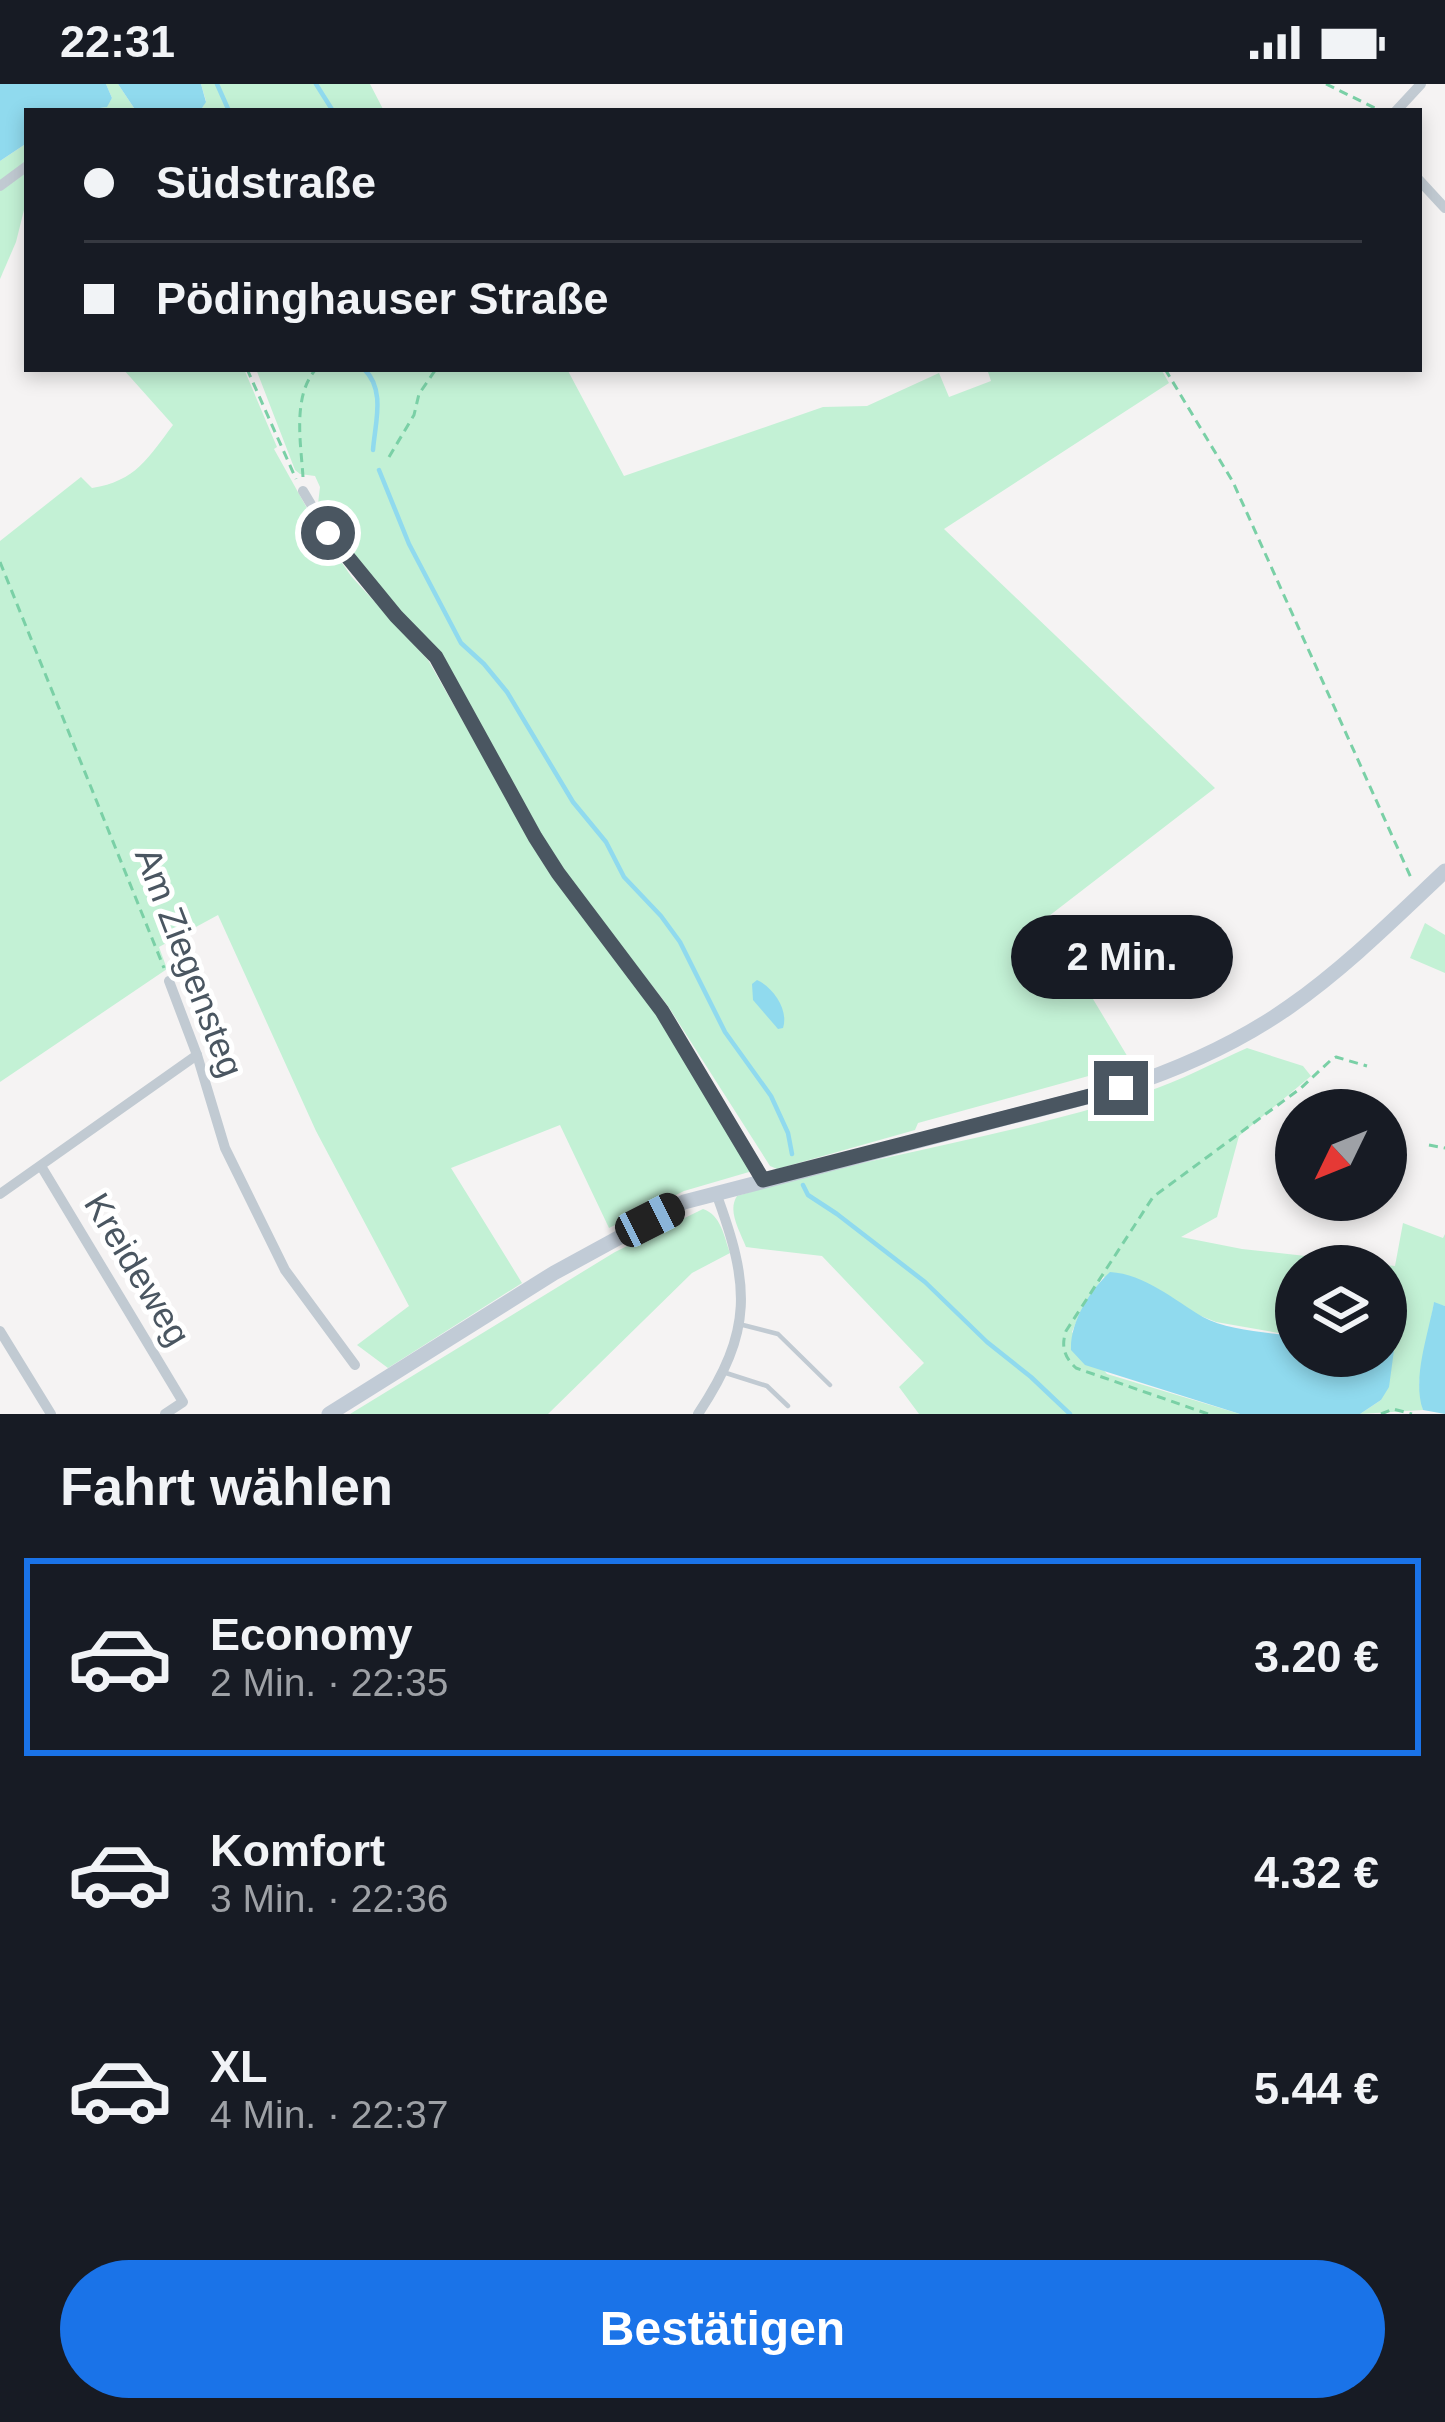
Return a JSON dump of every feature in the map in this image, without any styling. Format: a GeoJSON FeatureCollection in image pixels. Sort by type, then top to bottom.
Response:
{"type":"FeatureCollection","features":[{"type":"Feature","properties":{"kind":"main road"},"geometry":{"type":"LineString","coordinates":[[329,1414],[615,1237],[684,1202],[1121,1088],[1177,1068],[1290,1006],[1334,973],[1445,871]]}},
{"type":"Feature","properties":{"kind":"street"},"geometry":{"type":"LineString","coordinates":[[1399,108],[1421,84]]}},
{"type":"Feature","properties":{"kind":"street"},"geometry":{"type":"LineString","coordinates":[[1422,183],[1445,208]]}},
{"type":"Feature","properties":{"kind":"street"},"geometry":{"type":"LineString","coordinates":[[303,491],[361,575],[436,657],[535,837],[662,1011],[763,1180]]}},
{"type":"Feature","properties":{"kind":"street","name":"Am Ziegensteg"},"geometry":{"type":"LineString","coordinates":[[169,981],[225,1148],[285,1270],[355,1365]]}},
{"type":"Feature","properties":{"kind":"street"},"geometry":{"type":"LineString","coordinates":[[0,1194],[197,1055]]}},
{"type":"Feature","properties":{"kind":"street","name":"Kreideweg"},"geometry":{"type":"LineString","coordinates":[[41,1166],[183,1402],[165,1414]]}},
{"type":"Feature","properties":{"kind":"street"},"geometry":{"type":"LineString","coordinates":[[698,1414],[724,1372],[739,1324],[741,1270],[716,1193]]}},
{"type":"Feature","properties":{"kind":"street"},"geometry":{"type":"LineString","coordinates":[[0,1331],[51,1414]]}},
{"type":"Feature","properties":{"kind":"lane"},"geometry":{"type":"LineString","coordinates":[[739,1324],[778,1334],[830,1385]]}},
{"type":"Feature","properties":{"kind":"lane"},"geometry":{"type":"LineString","coordinates":[[724,1372],[766,1386],[788,1406]]}},
{"type":"Feature","properties":{"kind":"path"},"geometry":{"type":"LineString","coordinates":[[1326,84],[1376,108]]}},
{"type":"Feature","properties":{"kind":"path"},"geometry":{"type":"LineString","coordinates":[[249,372],[303,491]]}},
{"type":"Feature","properties":{"kind":"path"},"geometry":{"type":"LineString","coordinates":[[303,491],[300,413],[313,372]]}},
{"type":"Feature","properties":{"kind":"path"},"geometry":{"type":"LineString","coordinates":[[389,457],[434,372]]}},
{"type":"Feature","properties":{"kind":"path"},"geometry":{"type":"LineString","coordinates":[[1167,372],[1233,482],[1419,896]]}},
{"type":"Feature","properties":{"kind":"path","name":"Am Ziegensteg"},"geometry":{"type":"LineString","coordinates":[[0,562],[169,981]]}},
{"type":"Feature","properties":{"kind":"path"},"geometry":{"type":"LineString","coordinates":[[1208,1414],[1076,1368],[1064,1352],[1066,1331],[1153,1197],[1301,1088],[1330,1060],[1336,1057],[1367,1066]]}},
{"type":"Feature","properties":{"kind":"path"},"geometry":{"type":"LineString","coordinates":[[1430,1144],[1445,1148]]}},
{"type":"Feature","properties":{"kind":"path"},"geometry":{"type":"LineString","coordinates":[[1381,1414],[1393,1409],[1412,1414]]}},
{"type":"Feature","properties":{"kind":"green space"},"geometry":{"type":"Polygon","coordinates":[[[106,84],[118,84],[134,108],[99,108],[112,98],[106,84]]]}},
{"type":"Feature","properties":{"kind":"green space"},"geometry":{"type":"Polygon","coordinates":[[[201,84],[370,84],[382,108],[202,108],[206,101],[201,84]]]}},
{"type":"Feature","properties":{"kind":"green space"},"geometry":{"type":"Polygon","coordinates":[[[24,145],[24,210],[0,279],[0,161],[24,145]]]}},
{"type":"Feature","properties":{"kind":"green space"},"geometry":{"type":"Polygon","coordinates":[[[126,372],[245,372],[274,449],[318,528],[351,576],[428,660],[531,840],[567,896],[660,1013],[750,1164],[749,1172],[684,1191],[609,1228],[560,1125],[451,1168],[522,1283],[388,1368],[357,1345],[409,1306],[316,1131],[218,915],[159,947],[167,969],[0,1082],[0,541],[81,477],[92,488],[130,474],[173,425],[126,372]]]}},
{"type":"Feature","properties":{"kind":"green space"},"geometry":{"type":"Polygon","coordinates":[[[257,372],[569,372],[624,476],[823,407],[867,406],[939,373],[949,397],[991,381],[988,372],[1163,372],[1169,383],[944,529],[1215,788],[1045,919],[1132,1064],[918,1123],[915,1130],[777,1169],[770,1166],[668,1006],[561,869],[441,657],[365,572],[318,504],[320,487],[315,476],[295,470],[257,372]]]}},
{"type":"Feature","properties":{"kind":"green space"},"geometry":{"type":"Polygon","coordinates":[[[1425,923],[1445,935],[1445,973],[1410,958],[1425,923]]]}},
{"type":"Feature","properties":{"kind":"green space"},"geometry":{"type":"Polygon","coordinates":[[[1247,1048],[1303,1066],[1311,1076],[1295,1089],[1275,1089],[1275,1106],[1239,1136],[1217,1217],[1181,1237],[1275,1253],[1275,1332],[1216,1322],[1103,1277],[1072,1332],[1107,1374],[1240,1414],[919,1414],[899,1387],[924,1363],[822,1256],[746,1247],[736,1221],[737,1196],[1095,1108],[1171,1083],[1247,1048]]]}},
{"type":"Feature","properties":{"kind":"green space"},"geometry":{"type":"Polygon","coordinates":[[[703,1209],[718,1221],[730,1253],[692,1273],[548,1414],[350,1414],[615,1252],[703,1209]]]}},
{"type":"Feature","properties":{"kind":"green space"},"geometry":{"type":"Polygon","coordinates":[[[1403,1223],[1443,1238],[1445,1234],[1445,1306],[1434,1303],[1419,1383],[1423,1410],[1360,1414],[1381,1400],[1384,1377],[1407,1377],[1407,1245],[1399,1245],[1403,1223]]]}},
{"type":"Feature","properties":{"kind":"water"},"geometry":{"type":"Polygon","coordinates":[[[0,84],[106,84],[112,98],[107,107],[24,108],[24,145],[0,161],[0,84]]]}},
{"type":"Feature","properties":{"kind":"water"},"geometry":{"type":"Polygon","coordinates":[[[118,84],[201,84],[206,102],[202,108],[134,108],[118,84]]]}},
{"type":"Feature","properties":{"kind":"water"},"geometry":{"type":"Polygon","coordinates":[[[757,980],[778,1000],[783,1028],[778,1029],[753,1000],[752,984],[757,980]]]}},
{"type":"Feature","properties":{"kind":"water"},"geometry":{"type":"Polygon","coordinates":[[[1110,1272],[1123,1274],[1212,1321],[1275,1333],[1275,1377],[1390,1377],[1389,1387],[1381,1400],[1360,1414],[1240,1414],[1085,1365],[1071,1350],[1078,1318],[1110,1272]]]}},
{"type":"Feature","properties":{"kind":"water"},"geometry":{"type":"Polygon","coordinates":[[[1434,1302],[1445,1306],[1445,1414],[1423,1410],[1420,1398],[1420,1371],[1434,1302]]]}},
{"type":"Feature","properties":{"kind":"waterway"},"geometry":{"type":"LineString","coordinates":[[217,84],[228,108]]}},
{"type":"Feature","properties":{"kind":"waterway"},"geometry":{"type":"LineString","coordinates":[[316,84],[331,108]]}},
{"type":"Feature","properties":{"kind":"waterway"},"geometry":{"type":"LineString","coordinates":[[367,372],[377,397],[373,450]]}},
{"type":"Feature","properties":{"kind":"waterway"},"geometry":{"type":"LineString","coordinates":[[379,470],[409,544],[461,643],[507,692],[624,877],[680,942],[725,1032],[771,1096],[792,1154]]}},
{"type":"Feature","properties":{"kind":"waterway"},"geometry":{"type":"LineString","coordinates":[[803,1185],[808,1195],[925,1282],[1070,1414]]}},
{"type":"Feature","properties":{"kind":"route"},"geometry":{"type":"LineString","coordinates":[[328,533],[436,657],[535,837],[662,1011],[763,1180],[1121,1088]]}}]}
